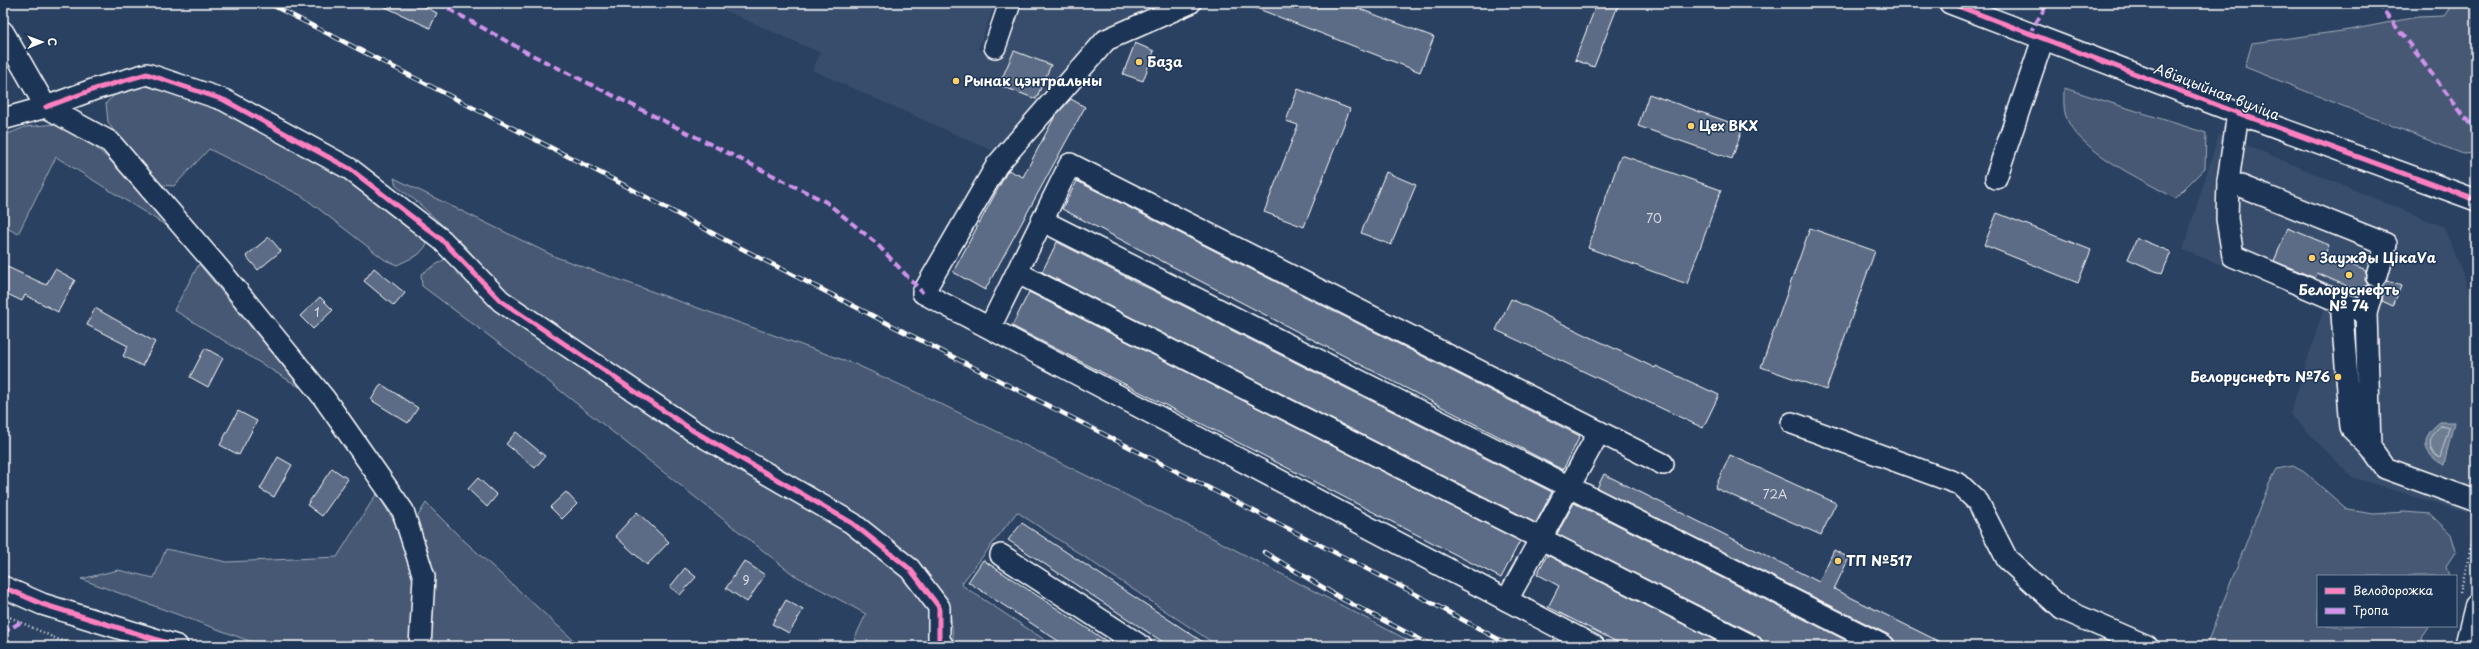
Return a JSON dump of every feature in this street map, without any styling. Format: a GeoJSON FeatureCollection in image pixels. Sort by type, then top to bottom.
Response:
{"type":"FeatureCollection","features":[{"type":"Feature","properties":{"kind":"main road"},"geometry":{"type":"LineString","coordinates":[[2466,646],[2468,601]]}},
{"type":"Feature","properties":{"kind":"street"},"geometry":{"type":"LineString","coordinates":[[995,47],[1010,3]]}},
{"type":"Feature","properties":{"kind":"street"},"geometry":{"type":"LineString","coordinates":[[1190,3],[1106,40],[997,165],[923,293],[1594,646]]}},
{"type":"Feature","properties":{"kind":"street","name":"Авіяцыйная вуліца"},"geometry":{"type":"LineString","coordinates":[[1950,3],[2238,113],[2476,200]]}},
{"type":"Feature","properties":{"kind":"street"},"geometry":{"type":"LineString","coordinates":[[3,32],[46,107],[110,142],[221,271],[324,398],[403,511],[424,577],[420,646]]}},
{"type":"Feature","properties":{"kind":"street"},"geometry":{"type":"LineString","coordinates":[[1996,178],[2043,39]]}},
{"type":"Feature","properties":{"kind":"street"},"geometry":{"type":"LineString","coordinates":[[3,119],[46,107],[95,89],[147,74],[224,100],[350,169],[442,240],[501,301],[692,430],[852,523],[910,569],[939,607],[939,640],[943,646]]}},
{"type":"Feature","properties":{"kind":"street"},"geometry":{"type":"LineString","coordinates":[[2238,113],[2228,181],[2227,219],[2233,256],[2341,302],[2369,305],[2370,447]]}},
{"type":"Feature","properties":{"kind":"street"},"geometry":{"type":"LineString","coordinates":[[990,327],[1018,273],[1070,164],[1663,464]]}},
{"type":"Feature","properties":{"kind":"street"},"geometry":{"type":"LineString","coordinates":[[2228,181],[2386,244],[2377,276]]}},
{"type":"Feature","properties":{"kind":"street"},"geometry":{"type":"LineString","coordinates":[[1043,221],[1884,646]]}},
{"type":"Feature","properties":{"kind":"street"},"geometry":{"type":"LineString","coordinates":[[1018,273],[1752,646]]}},
{"type":"Feature","properties":{"kind":"street"},"geometry":{"type":"LineString","coordinates":[[2341,302],[2351,428],[2370,447],[2385,468],[2476,501]]}},
{"type":"Feature","properties":{"kind":"street"},"geometry":{"type":"LineString","coordinates":[[1792,423],[1959,484],[1978,502],[2007,559],[2062,609],[2147,646]]}},
{"type":"Feature","properties":{"kind":"street"},"geometry":{"type":"LineString","coordinates":[[1507,600],[1599,432]]}},
{"type":"Feature","properties":{"kind":"street"},"geometry":{"type":"LineString","coordinates":[[1001,555],[1141,646]]}},
{"type":"Feature","properties":{"kind":"street"},"geometry":{"type":"LineString","coordinates":[[3,586],[42,604],[176,646]]}},
{"type":"Feature","properties":{"kind":"path"},"geometry":{"type":"LineString","coordinates":[[2468,601],[2476,527]]}},
{"type":"Feature","properties":{"kind":"path"},"geometry":{"type":"LineString","coordinates":[[3,614],[57,639],[79,646]]}},
{"type":"Feature","properties":{"kind":"shaded area","name":"Рынак цэнтральны"},"geometry":{"type":"Polygon","coordinates":[[[708,3],[995,3],[978,49],[999,58],[1020,3],[1178,3],[1120,34],[1002,155],[812,70],[821,53],[708,3]]]}},
{"type":"Feature","properties":{"kind":"shaded area"},"geometry":{"type":"Polygon","coordinates":[[[2453,3],[2476,3],[2476,153],[2463,154],[2245,67],[2252,43],[2350,30],[2417,17],[2444,16],[2453,3]]]}},
{"type":"Feature","properties":{"kind":"shaded area"},"geometry":{"type":"Polygon","coordinates":[[[124,86],[150,86],[211,101],[345,170],[424,231],[427,245],[418,255],[397,265],[385,260],[302,196],[209,149],[174,186],[161,185],[139,171],[108,122],[106,103],[124,86]]]}},
{"type":"Feature","properties":{"kind":"shaded area"},"geometry":{"type":"Polygon","coordinates":[[[2064,88],[2206,133],[2205,168],[2175,198],[2130,174],[2097,152],[2072,128],[2065,113],[2064,88]]]}},
{"type":"Feature","properties":{"kind":"shaded area"},"geometry":{"type":"Polygon","coordinates":[[[55,124],[79,133],[108,158],[170,228],[56,157],[18,234],[3,226],[3,136],[25,127],[55,124]]]}},
{"type":"Feature","properties":{"kind":"shaded area"},"geometry":{"type":"Polygon","coordinates":[[[2219,134],[2444,227],[2476,307],[2476,468],[2467,513],[2352,477],[2290,414],[2325,305],[2183,250],[2219,134]]]}},
{"type":"Feature","properties":{"kind":"shaded area"},"geometry":{"type":"Polygon","coordinates":[[[394,178],[556,257],[857,365],[933,400],[1201,532],[1419,646],[1218,646],[1017,512],[962,583],[963,586],[1054,646],[954,646],[950,609],[901,551],[687,416],[502,291],[465,246],[416,201],[396,186],[394,178]]]}},
{"type":"Feature","properties":{"kind":"shaded area"},"geometry":{"type":"Polygon","coordinates":[[[445,259],[472,281],[854,534],[898,571],[927,603],[936,646],[851,646],[866,614],[794,575],[520,359],[422,286],[421,274],[445,259]]]}},
{"type":"Feature","properties":{"kind":"shaded area"},"geometry":{"type":"Polygon","coordinates":[[[199,264],[301,388],[174,310],[199,264]]]}},
{"type":"Feature","properties":{"kind":"shaded area"},"geometry":{"type":"Polygon","coordinates":[[[2293,466],[2304,472],[2348,510],[2374,514],[2404,512],[2430,514],[2451,534],[2456,551],[2446,566],[2449,575],[2317,575],[2317,627],[2429,627],[2422,638],[2425,646],[2206,646],[2269,484],[2277,469],[2293,466]]]}},
{"type":"Feature","properties":{"kind":"shaded area"},"geometry":{"type":"Polygon","coordinates":[[[377,493],[401,533],[416,584],[409,646],[263,646],[81,579],[118,570],[154,578],[166,549],[227,562],[337,557],[377,493]]]}},
{"type":"Feature","properties":{"kind":"shaded area"},"geometry":{"type":"Polygon","coordinates":[[[426,503],[459,536],[580,646],[425,646],[434,586],[429,556],[416,519],[426,503]]]}},
{"type":"Feature","properties":{"kind":"water"},"geometry":{"type":"Polygon","coordinates":[[[2440,422],[2454,422],[2444,465],[2431,455],[2427,450],[2426,445],[2426,439],[2429,433],[2440,422]]]}},
{"type":"Feature","properties":{"kind":"building"},"geometry":{"type":"Polygon","coordinates":[[[377,3],[417,3],[437,13],[430,28],[377,3]]]}},
{"type":"Feature","properties":{"kind":"building"},"geometry":{"type":"Polygon","coordinates":[[[1243,3],[1344,3],[1434,37],[1420,72],[1243,3]]]}},
{"type":"Feature","properties":{"kind":"building"},"geometry":{"type":"Polygon","coordinates":[[[1597,3],[1619,3],[1594,67],[1575,60],[1597,3]]]}},
{"type":"Feature","properties":{"kind":"building","name":"База"},"geometry":{"type":"Polygon","coordinates":[[[1135,43],[1154,51],[1143,81],[1123,74],[1135,43]]]}},
{"type":"Feature","properties":{"kind":"building"},"geometry":{"type":"Polygon","coordinates":[[[1014,51],[1051,65],[1036,99],[999,85],[1014,51]]]}},
{"type":"Feature","properties":{"kind":"building"},"geometry":{"type":"Polygon","coordinates":[[[1298,89],[1350,109],[1304,227],[1264,212],[1298,125],[1286,121],[1298,89]]]}},
{"type":"Feature","properties":{"kind":"building","name":"Цех ВКХ"},"geometry":{"type":"Polygon","coordinates":[[[1649,94],[1743,127],[1732,159],[1638,126],[1649,94]]]}},
{"type":"Feature","properties":{"kind":"building"},"geometry":{"type":"Polygon","coordinates":[[[1071,99],[1085,107],[985,290],[953,272],[1008,170],[1023,177],[1055,116],[1071,99]]]}},
{"type":"Feature","properties":{"kind":"building"},"geometry":{"type":"Polygon","coordinates":[[[1621,155],[1721,190],[1687,284],[1588,248],[1621,155]]]}},
{"type":"Feature","properties":{"kind":"building"},"geometry":{"type":"Polygon","coordinates":[[[1386,172],[1416,185],[1391,245],[1361,233],[1386,172]]]}},
{"type":"Feature","properties":{"kind":"building"},"geometry":{"type":"Polygon","coordinates":[[[1077,181],[1580,436],[1563,470],[1062,209],[1077,181]]]}},
{"type":"Feature","properties":{"kind":"building"},"geometry":{"type":"Polygon","coordinates":[[[1997,213],[2091,250],[2078,283],[1984,245],[1997,213]]]}},
{"type":"Feature","properties":{"kind":"building"},"geometry":{"type":"Polygon","coordinates":[[[1810,228],[1875,251],[1826,390],[1761,367],[1810,228]]]}},
{"type":"Feature","properties":{"kind":"building"},"geometry":{"type":"Polygon","coordinates":[[[2288,228],[2329,245],[2325,254],[2366,271],[2365,279],[2368,284],[2360,292],[2317,273],[2315,278],[2274,261],[2288,228]]]}},
{"type":"Feature","properties":{"kind":"building"},"geometry":{"type":"Polygon","coordinates":[[[269,237],[281,251],[258,270],[246,256],[269,237]]]}},
{"type":"Feature","properties":{"kind":"building"},"geometry":{"type":"Polygon","coordinates":[[[2137,238],[2171,252],[2162,274],[2128,259],[2137,238]]]}},
{"type":"Feature","properties":{"kind":"building"},"geometry":{"type":"Polygon","coordinates":[[[1057,242],[1552,492],[1536,523],[1042,272],[1057,242]]]}},
{"type":"Feature","properties":{"kind":"building"},"geometry":{"type":"Polygon","coordinates":[[[3,265],[46,285],[55,269],[75,280],[58,312],[25,295],[22,301],[3,292],[3,265]]]}},
{"type":"Feature","properties":{"kind":"building"},"geometry":{"type":"Polygon","coordinates":[[[374,268],[405,293],[394,306],[364,281],[374,268]]]}},
{"type":"Feature","properties":{"kind":"building"},"geometry":{"type":"Polygon","coordinates":[[[2388,281],[2401,286],[2393,306],[2382,301],[2383,294],[2380,288],[2388,281]]]}},
{"type":"Feature","properties":{"kind":"building"},"geometry":{"type":"Polygon","coordinates":[[[1029,292],[1520,541],[1501,578],[1012,326],[1029,292]]]}},
{"type":"Feature","properties":{"kind":"building"},"geometry":{"type":"Polygon","coordinates":[[[320,297],[333,310],[313,329],[300,316],[320,297]]]}},
{"type":"Feature","properties":{"kind":"building"},"geometry":{"type":"Polygon","coordinates":[[[1511,299],[1655,368],[1656,366],[1719,395],[1703,428],[1496,330],[1511,299]]]}},
{"type":"Feature","properties":{"kind":"building"},"geometry":{"type":"Polygon","coordinates":[[[95,308],[155,342],[142,366],[123,356],[128,346],[87,325],[95,308]]]}},
{"type":"Feature","properties":{"kind":"building"},"geometry":{"type":"Polygon","coordinates":[[[205,348],[223,358],[208,387],[190,377],[205,348]]]}},
{"type":"Feature","properties":{"kind":"building"},"geometry":{"type":"Polygon","coordinates":[[[381,384],[418,408],[408,423],[371,400],[381,384]]]}},
{"type":"Feature","properties":{"kind":"building"},"geometry":{"type":"Polygon","coordinates":[[[238,411],[257,421],[239,455],[220,445],[238,411]]]}},
{"type":"Feature","properties":{"kind":"building"},"geometry":{"type":"Polygon","coordinates":[[[516,432],[545,456],[535,468],[506,444],[516,432]]]}},
{"type":"Feature","properties":{"kind":"building"},"geometry":{"type":"Polygon","coordinates":[[[1730,455],[1836,503],[1821,535],[1715,488],[1730,455]]]}},
{"type":"Feature","properties":{"kind":"building"},"geometry":{"type":"Polygon","coordinates":[[[278,457],[292,465],[274,497],[260,489],[278,457]]]}},
{"type":"Feature","properties":{"kind":"building"},"geometry":{"type":"Polygon","coordinates":[[[332,468],[348,479],[322,516],[307,505],[332,468]]]}},
{"type":"Feature","properties":{"kind":"building"},"geometry":{"type":"Polygon","coordinates":[[[1604,474],[1819,582],[1834,550],[1849,558],[1834,589],[1948,646],[1896,646],[1894,640],[1889,635],[1597,488],[1604,474]]]}},
{"type":"Feature","properties":{"kind":"building"},"geometry":{"type":"Polygon","coordinates":[[[478,478],[497,495],[487,507],[468,489],[478,478]]]}},
{"type":"Feature","properties":{"kind":"building"},"geometry":{"type":"Polygon","coordinates":[[[566,492],[577,504],[562,519],[550,507],[566,492]]]}},
{"type":"Feature","properties":{"kind":"building"},"geometry":{"type":"Polygon","coordinates":[[[1574,503],[1857,646],[1764,646],[1762,640],[1757,635],[1557,534],[1574,503]]]}},
{"type":"Feature","properties":{"kind":"building"},"geometry":{"type":"Polygon","coordinates":[[[637,512],[669,542],[647,565],[615,536],[637,512]]]}},
{"type":"Feature","properties":{"kind":"building"},"geometry":{"type":"Polygon","coordinates":[[[1022,523],[1209,646],[1169,646],[1008,540],[1022,523]]]}},
{"type":"Feature","properties":{"kind":"building"},"geometry":{"type":"Polygon","coordinates":[[[1547,555],[1726,646],[1625,646],[1548,607],[1559,586],[1537,574],[1547,555]]]}},
{"type":"Feature","properties":{"kind":"building"},"geometry":{"type":"Polygon","coordinates":[[[983,560],[1114,646],[1066,646],[968,582],[983,560]]]}},
{"type":"Feature","properties":{"kind":"building"},"geometry":{"type":"Polygon","coordinates":[[[744,561],[765,575],[747,602],[726,588],[744,561]]]}},
{"type":"Feature","properties":{"kind":"building"},"geometry":{"type":"Polygon","coordinates":[[[685,568],[696,577],[680,595],[670,587],[685,568]]]}},
{"type":"Feature","properties":{"kind":"building"},"geometry":{"type":"Polygon","coordinates":[[[786,600],[803,610],[789,633],[772,624],[786,600]]]}},
{"type":"Feature","properties":{"kind":"railway"},"geometry":{"type":"LineString","coordinates":[[268,3],[624,185],[727,241],[1406,589],[1511,646]]}},
{"type":"Feature","properties":{"kind":"railway"},"geometry":{"type":"LineString","coordinates":[[1264,552],[1344,600],[1433,646]]}},
{"type":"Feature","properties":{"kind":"marked path"},"geometry":{"type":"LineString","coordinates":[[438,3],[526,52],[826,202],[876,243],[923,293]]}},
{"type":"Feature","properties":{"kind":"marked path"},"geometry":{"type":"LineString","coordinates":[[2029,34],[2048,3]]}},
{"type":"Feature","properties":{"kind":"marked path"},"geometry":{"type":"LineString","coordinates":[[2378,3],[2476,132]]}},
{"type":"Feature","properties":{"kind":"marked path"},"geometry":{"type":"LineString","coordinates":[[3,633],[21,622]]}},
{"type":"Feature","properties":{"kind":"cycle path"},"geometry":{"type":"LineString","coordinates":[[1950,3],[2238,113],[2476,200]]}},
{"type":"Feature","properties":{"kind":"cycle path"},"geometry":{"type":"LineString","coordinates":[[46,107],[95,89],[147,74],[224,100],[350,169],[442,240],[501,301],[692,430],[852,523],[910,569],[939,607],[939,640],[943,646]]}},
{"type":"Feature","properties":{"kind":"cycle path"},"geometry":{"type":"LineString","coordinates":[[3,587],[42,604],[177,646]]}},
{"type":"Feature","properties":{"kind":"place","name":"База"},"geometry":{"type":"Point","coordinates":[1139,62]}},
{"type":"Feature","properties":{"kind":"place","name":"Рынак цэнтральны"},"geometry":{"type":"Point","coordinates":[956,81]}},
{"type":"Feature","properties":{"kind":"place","name":"Цех ВКХ"},"geometry":{"type":"Point","coordinates":[1691,126]}},
{"type":"Feature","properties":{"kind":"place","name":"Заужды ЦікаVа"},"geometry":{"type":"Point","coordinates":[2312,258]}},
{"type":"Feature","properties":{"kind":"place","name":"Белоруснефть № 74"},"geometry":{"type":"Point","coordinates":[2349,275]}},
{"type":"Feature","properties":{"kind":"place","name":"Белоруснефть №76"},"geometry":{"type":"Point","coordinates":[2338,377]}},
{"type":"Feature","properties":{"kind":"place","name":"ТП №517"},"geometry":{"type":"Point","coordinates":[1838,561]}}]}
